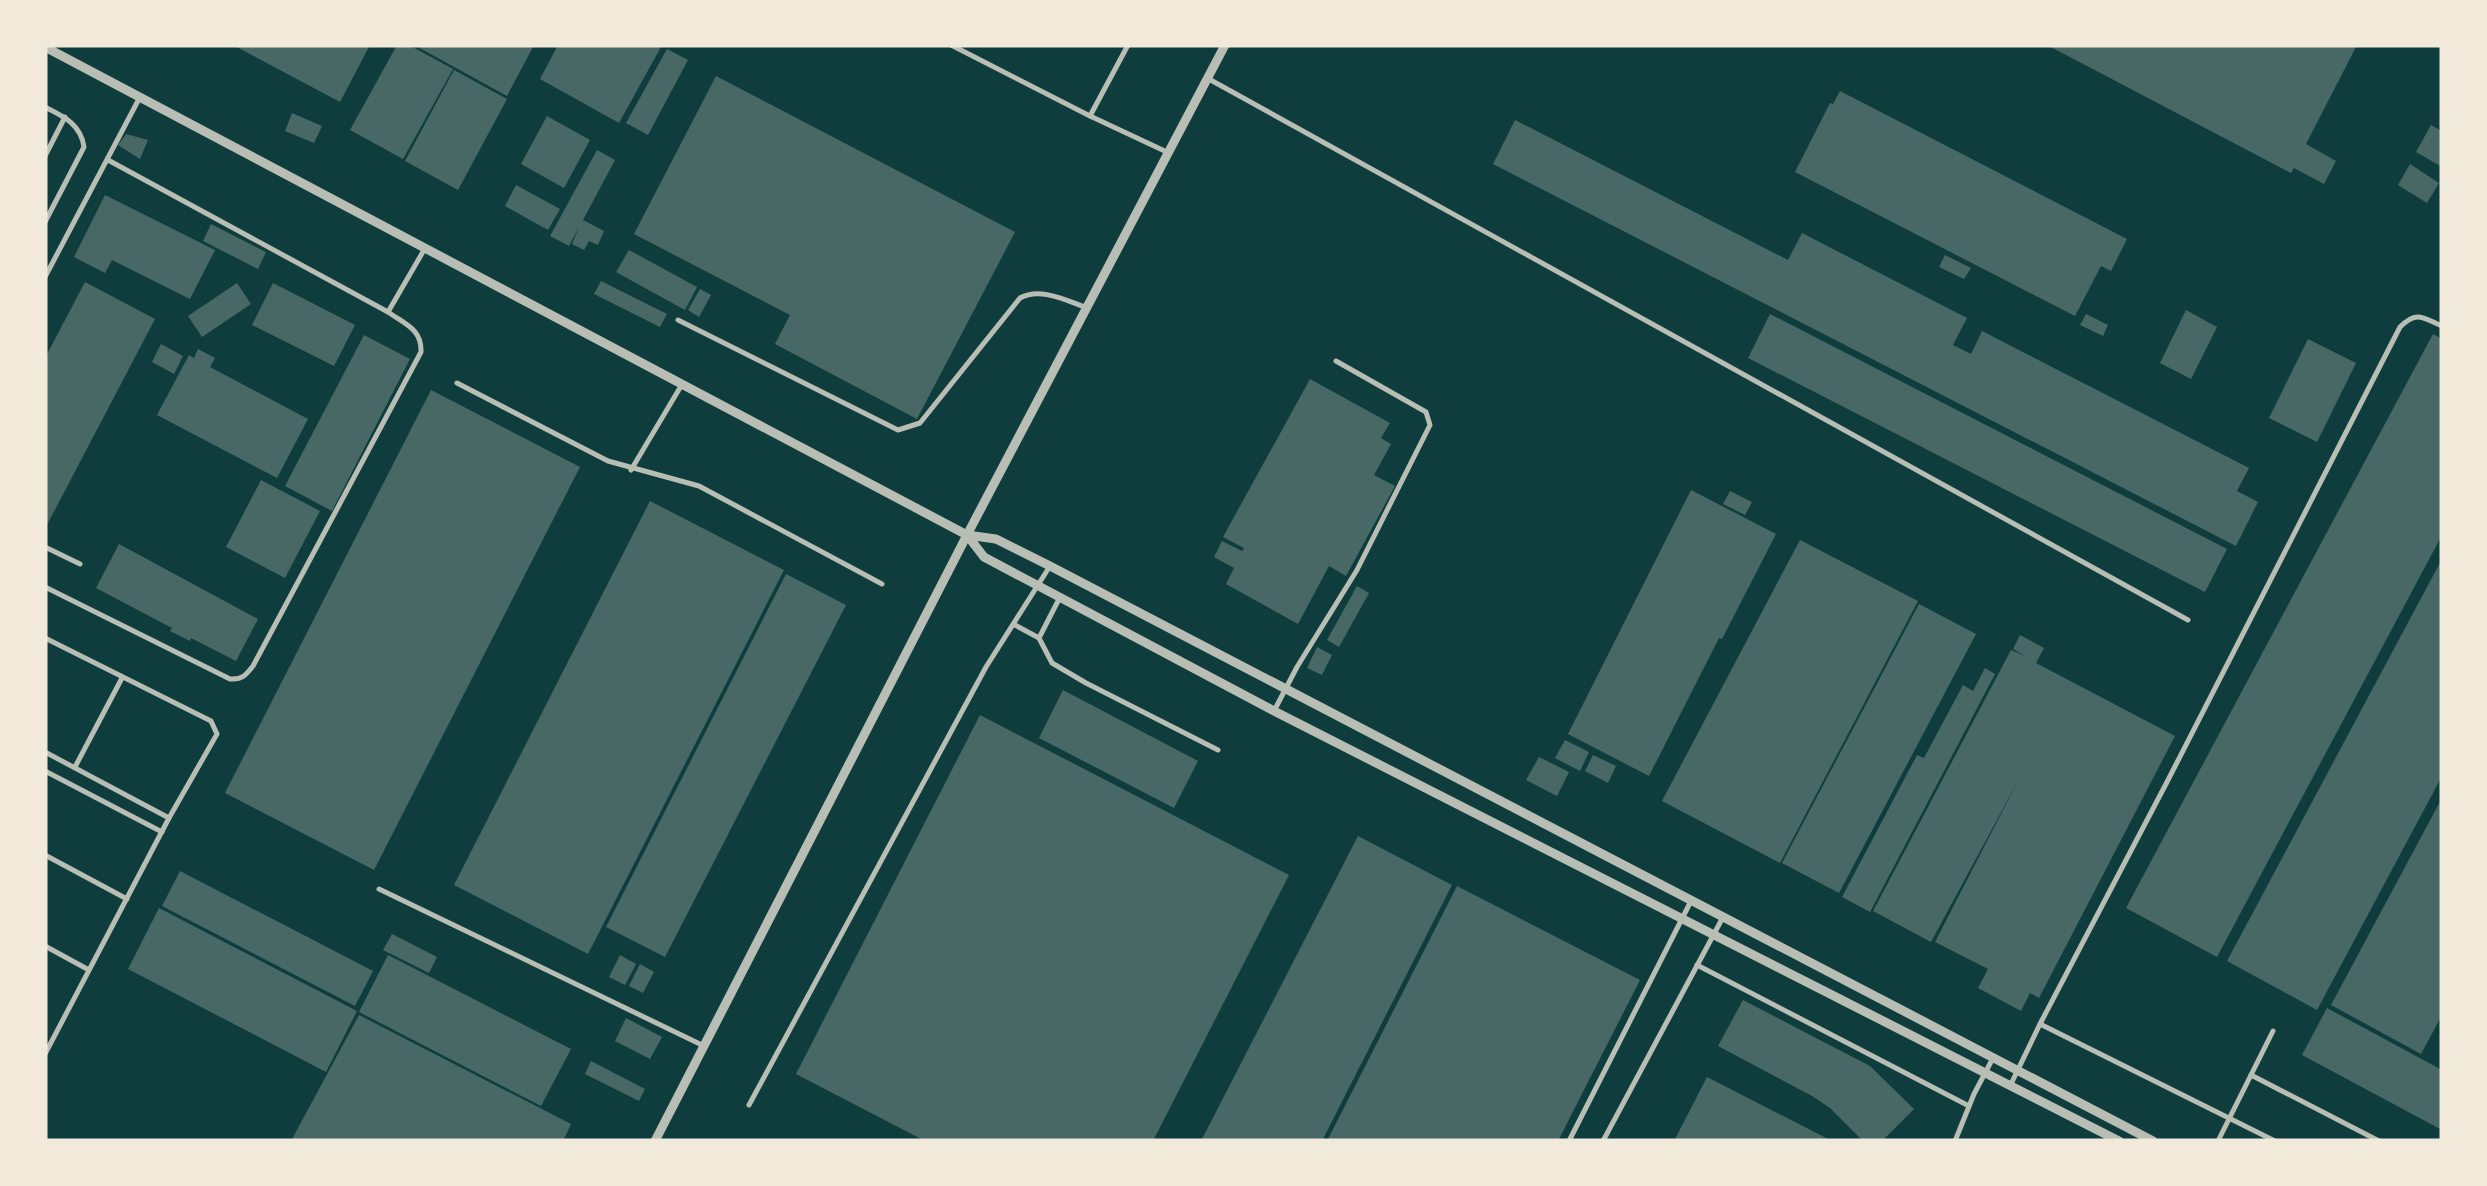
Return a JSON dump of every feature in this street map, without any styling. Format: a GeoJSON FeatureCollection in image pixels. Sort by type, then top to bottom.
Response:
{"type":"FeatureCollection","features":[{"type":"Feature","properties":{"kind":"street"},"geometry":{"type":"LineString","coordinates":[[656,1141],[967,535],[1225,45]]}},
{"type":"Feature","properties":{"kind":"street"},"geometry":{"type":"LineString","coordinates":[[45,47],[967,535],[996,539],[1050,566],[2153,1141]]}},
{"type":"Feature","properties":{"kind":"street"},"geometry":{"type":"LineString","coordinates":[[967,535],[984,556],[1274,711],[2119,1141]]}},
{"type":"Feature","properties":{"kind":"street"},"geometry":{"type":"LineString","coordinates":[[1394,770],[1405,752]]}},
{"type":"Feature","properties":{"kind":"street"},"geometry":{"type":"LineString","coordinates":[[1548,849],[1559,832]]}},
{"type":"Feature","properties":{"kind":"street"},"geometry":{"type":"LineString","coordinates":[[1794,974],[1802,959]]}},
{"type":"Feature","properties":{"kind":"lane"},"geometry":{"type":"LineString","coordinates":[[951,45],[1169,153]]}},
{"type":"Feature","properties":{"kind":"lane"},"geometry":{"type":"LineString","coordinates":[[1090,116],[1128,45]]}},
{"type":"Feature","properties":{"kind":"lane"},"geometry":{"type":"LineString","coordinates":[[1208,78],[2188,620]]}},
{"type":"Feature","properties":{"kind":"lane"},"geometry":{"type":"LineString","coordinates":[[45,277],[140,96]]}},
{"type":"Feature","properties":{"kind":"lane"},"geometry":{"type":"LineString","coordinates":[[45,107],[65,117],[84,141],[45,222]]}},
{"type":"Feature","properties":{"kind":"lane"},"geometry":{"type":"LineString","coordinates":[[45,156],[65,117]]}},
{"type":"Feature","properties":{"kind":"lane"},"geometry":{"type":"LineString","coordinates":[[45,586],[230,679],[245,676],[420,352],[417,332],[388,312],[108,160]]}},
{"type":"Feature","properties":{"kind":"lane"},"geometry":{"type":"LineString","coordinates":[[388,312],[425,247]]}},
{"type":"Feature","properties":{"kind":"lane"},"geometry":{"type":"LineString","coordinates":[[678,320],[898,430],[920,422],[1020,298],[1048,294],[1088,308]]}},
{"type":"Feature","properties":{"kind":"lane"},"geometry":{"type":"LineString","coordinates":[[2010,1085],[2400,327],[2418,316],[2442,326]]}},
{"type":"Feature","properties":{"kind":"lane"},"geometry":{"type":"LineString","coordinates":[[1274,711],[1357,570],[1430,425],[1426,412],[1336,361]]}},
{"type":"Feature","properties":{"kind":"lane"},"geometry":{"type":"LineString","coordinates":[[458,383],[608,462],[699,486],[882,584]]}},
{"type":"Feature","properties":{"kind":"lane"},"geometry":{"type":"LineString","coordinates":[[631,470],[682,383]]}},
{"type":"Feature","properties":{"kind":"lane"},"geometry":{"type":"LineString","coordinates":[[45,547],[80,564]]}},
{"type":"Feature","properties":{"kind":"lane"},"geometry":{"type":"LineString","coordinates":[[748,1105],[970,696],[1050,566]]}},
{"type":"Feature","properties":{"kind":"lane"},"geometry":{"type":"LineString","coordinates":[[1039,638],[1060,596]]}},
{"type":"Feature","properties":{"kind":"lane"},"geometry":{"type":"LineString","coordinates":[[1014,625],[1039,638],[1052,663],[1218,750]]}},
{"type":"Feature","properties":{"kind":"lane"},"geometry":{"type":"LineString","coordinates":[[45,638],[211,721],[217,734],[45,1054]]}},
{"type":"Feature","properties":{"kind":"lane"},"geometry":{"type":"LineString","coordinates":[[74,768],[122,678]]}},
{"type":"Feature","properties":{"kind":"lane"},"geometry":{"type":"LineString","coordinates":[[45,752],[169,818]]}},
{"type":"Feature","properties":{"kind":"lane"},"geometry":{"type":"LineString","coordinates":[[45,771],[162,832]]}},
{"type":"Feature","properties":{"kind":"lane"},"geometry":{"type":"LineString","coordinates":[[45,855],[126,899]]}},
{"type":"Feature","properties":{"kind":"lane"},"geometry":{"type":"LineString","coordinates":[[379,889],[704,1047]]}},
{"type":"Feature","properties":{"kind":"lane"},"geometry":{"type":"LineString","coordinates":[[1569,1141],[1691,901]]}},
{"type":"Feature","properties":{"kind":"lane"},"geometry":{"type":"LineString","coordinates":[[1603,1141],[1723,918]]}},
{"type":"Feature","properties":{"kind":"lane"},"geometry":{"type":"LineString","coordinates":[[45,946],[89,970]]}},
{"type":"Feature","properties":{"kind":"lane"},"geometry":{"type":"LineString","coordinates":[[1697,965],[1969,1106]]}},
{"type":"Feature","properties":{"kind":"lane"},"geometry":{"type":"LineString","coordinates":[[2040,1024],[2275,1141]]}},
{"type":"Feature","properties":{"kind":"lane"},"geometry":{"type":"LineString","coordinates":[[45,1028],[56,1034]]}},
{"type":"Feature","properties":{"kind":"lane"},"geometry":{"type":"LineString","coordinates":[[2218,1141],[2274,1031]]}},
{"type":"Feature","properties":{"kind":"lane"},"geometry":{"type":"LineString","coordinates":[[1955,1141],[1993,1058]]}},
{"type":"Feature","properties":{"kind":"lane"},"geometry":{"type":"LineString","coordinates":[[2252,1075],[2379,1141]]}},
{"type":"Feature","properties":{"kind":"building"},"geometry":{"type":"Polygon","coordinates":[[[233,45],[370,45],[340,102],[233,45]]]}},
{"type":"Feature","properties":{"kind":"building"},"geometry":{"type":"Polygon","coordinates":[[[397,45],[409,45],[453,69],[403,159],[350,130],[397,45]]]}},
{"type":"Feature","properties":{"kind":"building"},"geometry":{"type":"Polygon","coordinates":[[[414,45],[530,45],[533,47],[507,96],[414,45]]]}},
{"type":"Feature","properties":{"kind":"building"},"geometry":{"type":"Polygon","coordinates":[[[558,45],[661,47],[619,123],[540,79],[558,45]]]}},
{"type":"Feature","properties":{"kind":"building"},"geometry":{"type":"Polygon","coordinates":[[[2047,45],[2357,45],[2306,144],[2336,161],[2324,184],[2294,168],[2291,173],[2047,45]]]}},
{"type":"Feature","properties":{"kind":"building"},"geometry":{"type":"Polygon","coordinates":[[[667,49],[688,60],[648,135],[626,123],[667,49]]]}},
{"type":"Feature","properties":{"kind":"building"},"geometry":{"type":"Polygon","coordinates":[[[454,70],[507,99],[458,190],[405,161],[454,70]]]}},
{"type":"Feature","properties":{"kind":"building"},"geometry":{"type":"Polygon","coordinates":[[[716,76],[1015,232],[917,419],[775,344],[790,315],[634,234],[716,76]]]}},
{"type":"Feature","properties":{"kind":"building"},"geometry":{"type":"Polygon","coordinates":[[[1840,91],[2127,239],[2111,271],[2101,266],[2075,316],[1795,172],[1840,91]]]}},
{"type":"Feature","properties":{"kind":"building"},"geometry":{"type":"Polygon","coordinates":[[[292,113],[322,126],[314,143],[285,131],[292,113]]]}},
{"type":"Feature","properties":{"kind":"building"},"geometry":{"type":"Polygon","coordinates":[[[547,116],[590,140],[564,188],[521,164],[547,116]]]}},
{"type":"Feature","properties":{"kind":"building"},"geometry":{"type":"Polygon","coordinates":[[[1515,120],[1788,260],[1802,233],[1967,318],[1953,345],[1971,354],[1982,331],[2249,468],[2237,491],[2258,502],[2236,546],[1493,164],[1515,120]]]}},
{"type":"Feature","properties":{"kind":"building"},"geometry":{"type":"Polygon","coordinates":[[[2431,125],[2442,131],[2442,167],[2416,152],[2431,125]]]}},
{"type":"Feature","properties":{"kind":"building"},"geometry":{"type":"Polygon","coordinates":[[[126,134],[148,140],[140,159],[118,145],[126,134]]]}},
{"type":"Feature","properties":{"kind":"building"},"geometry":{"type":"Polygon","coordinates":[[[597,150],[615,160],[583,220],[604,231],[598,245],[589,241],[584,250],[572,244],[579,227],[569,246],[550,236],[597,150]]]}},
{"type":"Feature","properties":{"kind":"building"},"geometry":{"type":"Polygon","coordinates":[[[2410,164],[2439,183],[2427,203],[2398,185],[2410,164]]]}},
{"type":"Feature","properties":{"kind":"building"},"geometry":{"type":"Polygon","coordinates":[[[516,185],[560,209],[548,230],[505,206],[516,185]]]}},
{"type":"Feature","properties":{"kind":"building"},"geometry":{"type":"Polygon","coordinates":[[[105,195],[215,250],[190,299],[112,260],[105,273],[74,257],[105,195]]]}},
{"type":"Feature","properties":{"kind":"building"},"geometry":{"type":"Polygon","coordinates":[[[211,224],[266,252],[258,269],[203,241],[211,224]]]}},
{"type":"Feature","properties":{"kind":"building"},"geometry":{"type":"Polygon","coordinates":[[[629,250],[697,287],[685,310],[616,272],[629,250]]]}},
{"type":"Feature","properties":{"kind":"building"},"geometry":{"type":"Polygon","coordinates":[[[1945,255],[1971,268],[1964,279],[1939,267],[1945,255]]]}},
{"type":"Feature","properties":{"kind":"building"},"geometry":{"type":"Polygon","coordinates":[[[601,281],[667,314],[660,327],[594,294],[601,281]]]}},
{"type":"Feature","properties":{"kind":"building"},"geometry":{"type":"Polygon","coordinates":[[[85,282],[155,319],[48,523],[45,358],[85,282]]]}},
{"type":"Feature","properties":{"kind":"building"},"geometry":{"type":"Polygon","coordinates":[[[237,283],[251,304],[202,337],[188,316],[237,283]]]}},
{"type":"Feature","properties":{"kind":"building"},"geometry":{"type":"Polygon","coordinates":[[[273,283],[355,325],[334,366],[252,325],[273,283]]]}},
{"type":"Feature","properties":{"kind":"building"},"geometry":{"type":"Polygon","coordinates":[[[700,289],[711,295],[699,317],[688,310],[700,289]]]}},
{"type":"Feature","properties":{"kind":"building"},"geometry":{"type":"Polygon","coordinates":[[[2186,310],[2217,327],[2191,379],[2160,363],[2186,310]]]}},
{"type":"Feature","properties":{"kind":"building"},"geometry":{"type":"Polygon","coordinates":[[[1770,314],[2227,549],[2205,592],[1748,358],[1770,314]]]}},
{"type":"Feature","properties":{"kind":"building"},"geometry":{"type":"Polygon","coordinates":[[[2086,314],[2108,325],[2103,336],[2080,325],[2086,314]]]}},
{"type":"Feature","properties":{"kind":"building"},"geometry":{"type":"Polygon","coordinates":[[[2433,334],[2442,339],[2442,535],[2217,957],[2126,908],[2433,334]]]}},
{"type":"Feature","properties":{"kind":"building"},"geometry":{"type":"Polygon","coordinates":[[[364,335],[410,359],[332,511],[285,486],[364,335]]]}},
{"type":"Feature","properties":{"kind":"building"},"geometry":{"type":"Polygon","coordinates":[[[2308,339],[2356,363],[2317,442],[2269,418],[2308,339]]]}},
{"type":"Feature","properties":{"kind":"building"},"geometry":{"type":"Polygon","coordinates":[[[161,344],[183,356],[174,374],[152,362],[161,344]]]}},
{"type":"Feature","properties":{"kind":"building"},"geometry":{"type":"Polygon","coordinates":[[[198,349],[215,358],[210,367],[308,419],[277,478],[157,415],[189,355],[194,358],[198,349]]]}},
{"type":"Feature","properties":{"kind":"building"},"geometry":{"type":"Polygon","coordinates":[[[1310,379],[1390,423],[1381,438],[1391,444],[1374,475],[1395,486],[1346,576],[1329,566],[1298,624],[1226,584],[1234,568],[1214,557],[1222,541],[1242,551],[1244,548],[1223,537],[1310,379]]]}},
{"type":"Feature","properties":{"kind":"building"},"geometry":{"type":"Polygon","coordinates":[[[431,390],[580,467],[374,870],[225,793],[431,390]]]}},
{"type":"Feature","properties":{"kind":"building"},"geometry":{"type":"Polygon","coordinates":[[[261,480],[320,511],[285,578],[226,547],[261,480]]]}},
{"type":"Feature","properties":{"kind":"building"},"geometry":{"type":"Polygon","coordinates":[[[1691,490],[1776,534],[1649,776],[1568,734],[1691,490]]]}},
{"type":"Feature","properties":{"kind":"building"},"geometry":{"type":"Polygon","coordinates":[[[1730,491],[1752,502],[1745,515],[1723,504],[1730,491]]]}},
{"type":"Feature","properties":{"kind":"building"},"geometry":{"type":"Polygon","coordinates":[[[650,501],[784,570],[588,954],[454,885],[650,501]]]}},
{"type":"Feature","properties":{"kind":"building"},"geometry":{"type":"Polygon","coordinates":[[[1800,540],[1918,601],[1780,863],[1662,801],[1800,540]]]}},
{"type":"Feature","properties":{"kind":"building"},"geometry":{"type":"Polygon","coordinates":[[[119,544],[258,619],[236,661],[170,631],[172,628],[96,588],[119,544]]]}},
{"type":"Feature","properties":{"kind":"building"},"geometry":{"type":"Polygon","coordinates":[[[2442,559],[2442,776],[2317,1010],[2227,961],[2442,559]]]}},
{"type":"Feature","properties":{"kind":"building"},"geometry":{"type":"Polygon","coordinates":[[[786,574],[846,605],[665,957],[606,927],[786,574]]]}},
{"type":"Feature","properties":{"kind":"building"},"geometry":{"type":"Polygon","coordinates":[[[1357,586],[1369,593],[1339,647],[1327,640],[1357,586]]]}},
{"type":"Feature","properties":{"kind":"building"},"geometry":{"type":"Polygon","coordinates":[[[1919,604],[1976,634],[1839,893],[1782,863],[1919,604]]]}},
{"type":"Feature","properties":{"kind":"building"},"geometry":{"type":"Polygon","coordinates":[[[2020,635],[2044,648],[2036,663],[2175,736],[2039,998],[2030,993],[2021,1011],[1978,988],[1988,969],[1935,942],[2018,781],[1931,942],[1873,911],[2011,650],[2025,656],[2013,649],[2020,635]]]}},
{"type":"Feature","properties":{"kind":"building"},"geometry":{"type":"Polygon","coordinates":[[[1317,647],[1332,655],[1322,675],[1307,668],[1317,647]]]}},
{"type":"Feature","properties":{"kind":"building"},"geometry":{"type":"Polygon","coordinates":[[[1985,668],[1995,674],[1870,912],[1842,897],[1917,755],[1924,758],[1963,685],[1973,691],[1985,668]]]}},
{"type":"Feature","properties":{"kind":"building"},"geometry":{"type":"Polygon","coordinates":[[[1063,690],[1198,761],[1174,808],[1039,738],[1063,690]]]}},
{"type":"Feature","properties":{"kind":"building"},"geometry":{"type":"Polygon","coordinates":[[[980,715],[1289,875],[1153,1141],[925,1141],[796,1074],[980,715]]]}},
{"type":"Feature","properties":{"kind":"building"},"geometry":{"type":"Polygon","coordinates":[[[1565,740],[1589,752],[1580,771],[1555,758],[1565,740]]]}},
{"type":"Feature","properties":{"kind":"building"},"geometry":{"type":"Polygon","coordinates":[[[1593,755],[1616,766],[1608,783],[1585,771],[1593,755]]]}},
{"type":"Feature","properties":{"kind":"building"},"geometry":{"type":"Polygon","coordinates":[[[1539,757],[1569,772],[1557,796],[1526,780],[1539,757]]]}},
{"type":"Feature","properties":{"kind":"building"},"geometry":{"type":"Polygon","coordinates":[[[2442,798],[2442,1015],[2421,1054],[2331,1005],[2442,798]]]}},
{"type":"Feature","properties":{"kind":"building"},"geometry":{"type":"Polygon","coordinates":[[[1358,836],[1452,885],[1322,1141],[1201,1141],[1358,836]]]}},
{"type":"Feature","properties":{"kind":"building"},"geometry":{"type":"Polygon","coordinates":[[[180,871],[373,971],[355,1006],[162,906],[180,871]]]}},
{"type":"Feature","properties":{"kind":"building"},"geometry":{"type":"Polygon","coordinates":[[[1457,886],[1640,980],[1558,1141],[1327,1141],[1457,886]]]}},
{"type":"Feature","properties":{"kind":"building"},"geometry":{"type":"Polygon","coordinates":[[[159,908],[357,1011],[326,1072],[128,969],[159,908]]]}},
{"type":"Feature","properties":{"kind":"building"},"geometry":{"type":"Polygon","coordinates":[[[392,934],[437,957],[429,973],[383,950],[392,934]]]}},
{"type":"Feature","properties":{"kind":"building"},"geometry":{"type":"Polygon","coordinates":[[[388,955],[571,1049],[541,1106],[359,1012],[388,955]]]}},
{"type":"Feature","properties":{"kind":"building"},"geometry":{"type":"Polygon","coordinates":[[[620,955],[636,964],[625,985],[609,977],[620,955]]]}},
{"type":"Feature","properties":{"kind":"building"},"geometry":{"type":"Polygon","coordinates":[[[640,964],[654,972],[643,993],[629,986],[640,964]]]}},
{"type":"Feature","properties":{"kind":"building"},"geometry":{"type":"Polygon","coordinates":[[[1743,1000],[1870,1066],[1914,1109],[1882,1141],[1863,1141],[1812,1096],[1718,1046],[1743,1000]]]}},
{"type":"Feature","properties":{"kind":"building"},"geometry":{"type":"Polygon","coordinates":[[[2327,1008],[2442,1070],[2442,1130],[2302,1055],[2327,1008]]]}},
{"type":"Feature","properties":{"kind":"building"},"geometry":{"type":"Polygon","coordinates":[[[359,1015],[571,1124],[563,1141],[291,1141],[359,1015]]]}},
{"type":"Feature","properties":{"kind":"building"},"geometry":{"type":"Polygon","coordinates":[[[626,1018],[662,1037],[650,1059],[615,1041],[626,1018]]]}},
{"type":"Feature","properties":{"kind":"building"},"geometry":{"type":"Polygon","coordinates":[[[591,1061],[645,1089],[639,1101],[585,1074],[591,1061]]]}},
{"type":"Feature","properties":{"kind":"building"},"geometry":{"type":"Polygon","coordinates":[[[1707,1077],[1832,1141],[1674,1141],[1707,1077]]]}}]}
